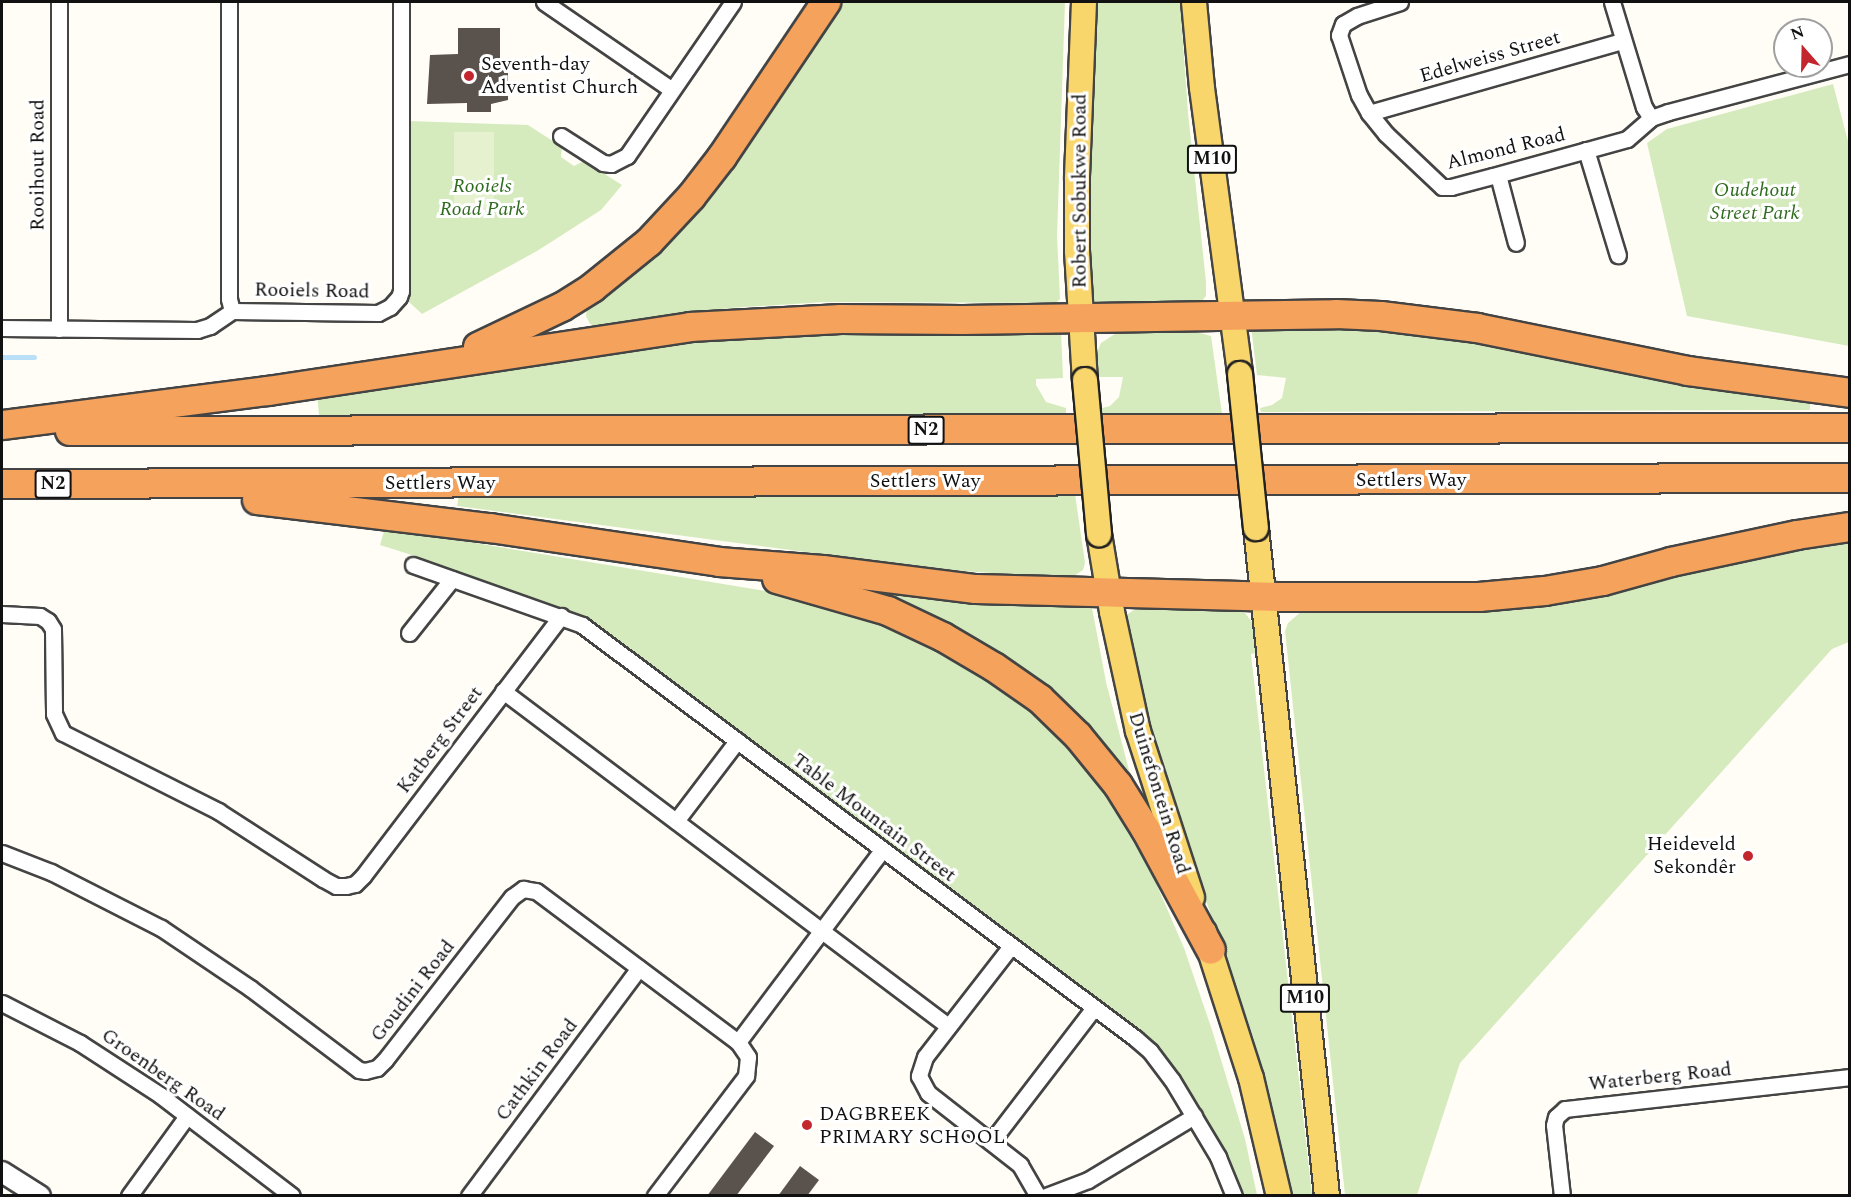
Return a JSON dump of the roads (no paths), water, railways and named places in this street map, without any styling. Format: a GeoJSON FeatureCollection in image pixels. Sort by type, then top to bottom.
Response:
{"type":"FeatureCollection","features":[{"type":"Feature","properties":{"kind":"highway"},"geometry":{"type":"LineString","coordinates":[[413,368],[489,343],[562,307],[592,288],[649,242],[691,197],[722,157],[826,2]]}},
{"type":"Feature","properties":{"kind":"highway"},"geometry":{"type":"LineString","coordinates":[[2,425],[268,391],[690,327],[841,319],[1336,314],[1431,321],[1688,371],[1850,393]]}},
{"type":"Feature","properties":{"kind":"highway","name":"N2"},"geometry":{"type":"LineString","coordinates":[[2,431],[1850,428]]}},
{"type":"Feature","properties":{"kind":"highway","name":"Settlers Way"},"geometry":{"type":"LineString","coordinates":[[2,484],[1850,478]]}},
{"type":"Feature","properties":{"kind":"highway"},"geometry":{"type":"LineString","coordinates":[[105,484],[348,509],[719,562],[823,570],[976,589],[1262,596],[1479,597],[1545,591],[1603,581],[1671,562],[1797,535],[1850,527]]}},
{"type":"Feature","properties":{"kind":"highway"},"geometry":{"type":"LineString","coordinates":[[719,562],[888,611],[943,637],[994,667],[1040,699],[1078,736],[1118,784],[1146,830],[1210,950]]}},
{"type":"Feature","properties":{"kind":"main road","name":"Robert Sobukwe Road"},"geometry":{"type":"LineString","coordinates":[[1084,2],[1077,179],[1080,317],[1085,380]]}},
{"type":"Feature","properties":{"kind":"main road","name":"M10"},"geometry":{"type":"LineString","coordinates":[[1194,2],[1202,88],[1240,374],[1327,1196]]}},
{"type":"Feature","properties":{"kind":"main road","name":"Duinefontein Road"},"geometry":{"type":"LineString","coordinates":[[1085,380],[1099,534],[1128,690],[1148,766],[1251,1078],[1279,1196]]}},
{"type":"Feature","properties":{"kind":"street","name":"Rooihout Road"},"geometry":{"type":"LineString","coordinates":[[59,2],[59,329]]}},
{"type":"Feature","properties":{"kind":"street","name":"Rooiels Road"},"geometry":{"type":"LineString","coordinates":[[229,2],[229,300],[232,310],[378,313],[390,308],[401,291],[401,2]]}},
{"type":"Feature","properties":{"kind":"street"},"geometry":{"type":"LineString","coordinates":[[544,2],[672,90]]}},
{"type":"Feature","properties":{"kind":"street"},"geometry":{"type":"LineString","coordinates":[[561,136],[603,163],[611,164],[627,156],[733,2]]}},
{"type":"Feature","properties":{"kind":"street"},"geometry":{"type":"LineString","coordinates":[[1375,5],[1400,2]]}},
{"type":"Feature","properties":{"kind":"street"},"geometry":{"type":"LineString","coordinates":[[1612,2],[1622,41],[1644,107],[1651,118],[1850,64]]}},
{"type":"Feature","properties":{"kind":"street","name":"Almond Road"},"geometry":{"type":"LineString","coordinates":[[1375,5],[1342,24],[1339,35],[1359,95],[1369,113],[1386,134],[1442,187],[1451,187],[1498,175],[1627,139],[1651,118]]}},
{"type":"Feature","properties":{"kind":"street","name":"Edelweiss Street"},"geometry":{"type":"LineString","coordinates":[[1369,113],[1622,41]]}},
{"type":"Feature","properties":{"kind":"street"},"geometry":{"type":"LineString","coordinates":[[1586,150],[1618,255]]}},
{"type":"Feature","properties":{"kind":"street"},"geometry":{"type":"LineString","coordinates":[[1498,175],[1516,243]]}},
{"type":"Feature","properties":{"kind":"street"},"geometry":{"type":"LineString","coordinates":[[2,328],[197,330],[210,326],[232,310]]}},
{"type":"Feature","properties":{"kind":"street","name":"Table Mountain Street"},"geometry":{"type":"LineString","coordinates":[[413,565],[561,616],[592,632],[1150,1051],[1194,1116],[1218,1157],[1234,1196]]}},
{"type":"Feature","properties":{"kind":"street"},"geometry":{"type":"LineString","coordinates":[[410,633],[452,579]]}},
{"type":"Feature","properties":{"kind":"street","name":"Katberg Street"},"geometry":{"type":"LineString","coordinates":[[2,614],[40,616],[48,621],[53,629],[54,714],[63,733],[219,811],[336,886],[355,884],[363,876],[503,691],[823,929],[948,1026]]}},
{"type":"Feature","properties":{"kind":"street"},"geometry":{"type":"LineString","coordinates":[[503,691],[561,616]]}},
{"type":"Feature","properties":{"kind":"street"},"geometry":{"type":"LineString","coordinates":[[676,821],[737,741]]}},
{"type":"Feature","properties":{"kind":"street"},"geometry":{"type":"LineString","coordinates":[[655,1196],[746,1076],[748,1058],[738,1042],[882,850]]}},
{"type":"Feature","properties":{"kind":"street","name":"Goudini Road"},"geometry":{"type":"LineString","coordinates":[[2,853],[51,872],[161,928],[250,988],[359,1070],[377,1068],[386,1060],[508,901],[523,889],[536,891],[738,1042]]}},
{"type":"Feature","properties":{"kind":"street"},"geometry":{"type":"LineString","coordinates":[[1011,946],[921,1063],[920,1082],[928,1093],[1027,1172],[1038,1196]]}},
{"type":"Feature","properties":{"kind":"street","name":"Cathkin Road"},"geometry":{"type":"LineString","coordinates":[[469,1196],[639,968]]}},
{"type":"Feature","properties":{"kind":"street","name":"Groenberg Road"},"geometry":{"type":"LineString","coordinates":[[2,1003],[80,1042],[187,1116],[292,1196]]}},
{"type":"Feature","properties":{"kind":"street"},"geometry":{"type":"LineString","coordinates":[[991,1142],[1094,1008]]}},
{"type":"Feature","properties":{"kind":"street","name":"Waterberg Road"},"geometry":{"type":"LineString","coordinates":[[1562,1196],[1554,1125],[1556,1117],[1565,1109],[1850,1077]]}},
{"type":"Feature","properties":{"kind":"street"},"geometry":{"type":"LineString","coordinates":[[129,1196],[187,1116]]}},
{"type":"Feature","properties":{"kind":"street"},"geometry":{"type":"LineString","coordinates":[[1046,1196],[1088,1180],[1194,1116]]}},
{"type":"Feature","properties":{"kind":"street"},"geometry":{"type":"LineString","coordinates":[[2,1172],[40,1196]]}},
{"type":"Feature","properties":{"kind":"waterway"},"geometry":{"type":"LineString","coordinates":[[2,357],[34,357]]}},
{"type":"Feature","properties":{"kind":"place","name":"Seventh-day Adventist Church"},"geometry":{"type":"Point","coordinates":[469,76]}},
{"type":"Feature","properties":{"kind":"place","name":"Heideveld Sekondêr"},"geometry":{"type":"Point","coordinates":[1748,856]}},
{"type":"Feature","properties":{"kind":"place","name":"DAGBREEK PRIMARY SCHOOL"},"geometry":{"type":"Point","coordinates":[807,1125]}},
{"type":"Feature","properties":{"kind":"park label","name":"Rooiels Road Park"},"geometry":{"type":"Point","coordinates":[482,198]}},
{"type":"Feature","properties":{"kind":"park label","name":"Oudehout Street Park"},"geometry":{"type":"Point","coordinates":[1755,202]}}]}
